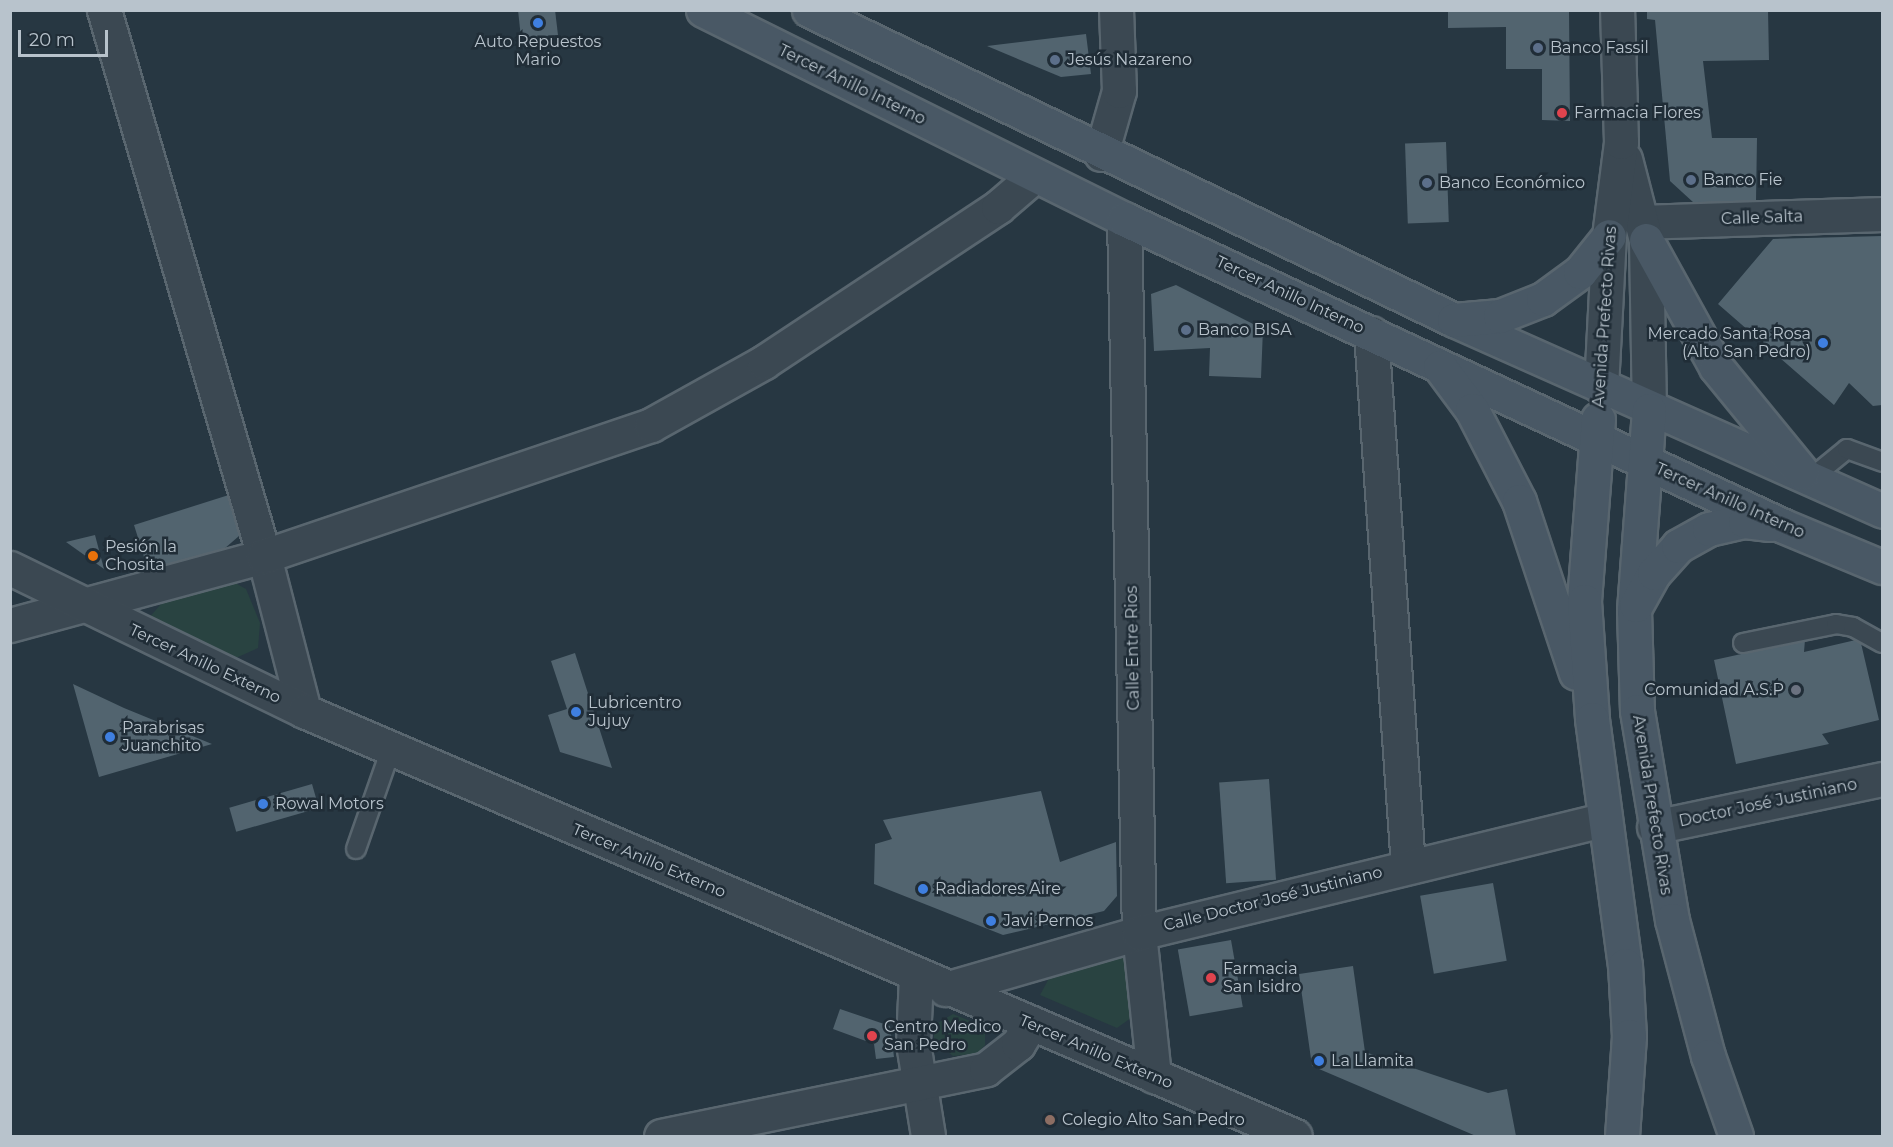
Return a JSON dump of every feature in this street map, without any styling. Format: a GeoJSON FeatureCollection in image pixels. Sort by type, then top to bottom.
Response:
{"type":"FeatureCollection","features":[{"type":"Feature","properties":{"kind":"main road","name":"Tercer Anillo Interno"},"geometry":{"type":"LineString","coordinates":[[703,10],[1124,219],[1437,363],[1643,462],[1781,525],[1882,567]]}},
{"type":"Feature","properties":{"kind":"main road"},"geometry":{"type":"LineString","coordinates":[[809,10],[1101,154],[1454,320],[1649,410],[1882,511]]}},
{"type":"Feature","properties":{"kind":"main road"},"geometry":{"type":"LineString","coordinates":[[769,44],[773,32],[788,20],[865,38]]}},
{"type":"Feature","properties":{"kind":"main road"},"geometry":{"type":"LineString","coordinates":[[1644,231],[1716,367],[1809,480]]}},
{"type":"Feature","properties":{"kind":"main road"},"geometry":{"type":"LineString","coordinates":[[1454,320],[1500,316],[1543,300],[1580,272],[1609,236]]}},
{"type":"Feature","properties":{"kind":"main road"},"geometry":{"type":"LineString","coordinates":[[1437,363],[1472,410],[1519,501],[1592,719]]}},
{"type":"Feature","properties":{"kind":"main road","name":"Avenida Prefecto Rivas"},"geometry":{"type":"LineString","coordinates":[[1601,387],[1584,601],[1592,719],[1626,977],[1629,1036],[1622,1137]]}},
{"type":"Feature","properties":{"kind":"main road","name":"Avenida Prefecto Rivas"},"geometry":{"type":"LineString","coordinates":[[1649,410],[1643,462],[1634,610],[1637,711],[1654,827],[1688,987],[1736,1137]]}},
{"type":"Feature","properties":{"kind":"main road"},"geometry":{"type":"LineString","coordinates":[[1634,610],[1654,573],[1678,546],[1709,529],[1745,521],[1781,525]]}},
{"type":"Feature","properties":{"kind":"street"},"geometry":{"type":"LineString","coordinates":[[104,10],[264,556],[304,711]]}},
{"type":"Feature","properties":{"kind":"street"},"geometry":{"type":"LineString","coordinates":[[1101,154],[1119,91],[1116,10]]}},
{"type":"Feature","properties":{"kind":"street","name":"Avenida Prefecto Rivas"},"geometry":{"type":"LineString","coordinates":[[1601,387],[1609,236],[1621,142],[1617,10]]}},
{"type":"Feature","properties":{"kind":"street","name":"Avenida Prefecto Rivas"},"geometry":{"type":"LineString","coordinates":[[1621,142],[1644,231],[1649,410]]}},
{"type":"Feature","properties":{"kind":"street"},"geometry":{"type":"LineString","coordinates":[[10,625],[77,604],[264,556],[651,425],[764,362],[998,207],[1034,176]]}},
{"type":"Feature","properties":{"kind":"street","name":"Calle Salta"},"geometry":{"type":"LineString","coordinates":[[1644,231],[1882,214]]}},
{"type":"Feature","properties":{"kind":"street","name":"Calle Entre Rios"},"geometry":{"type":"LineString","coordinates":[[1124,219],[1139,933],[1154,1076]]}},
{"type":"Feature","properties":{"kind":"street"},"geometry":{"type":"LineString","coordinates":[[1371,333],[1408,866]]}},
{"type":"Feature","properties":{"kind":"street","name":"Tercer Anillo Externo"},"geometry":{"type":"LineString","coordinates":[[10,568],[77,604],[304,711],[1295,1137]]}},
{"type":"Feature","properties":{"kind":"street","name":"Doctor José Justiniano"},"geometry":{"type":"LineString","coordinates":[[1654,827],[1882,779]]}},
{"type":"Feature","properties":{"kind":"street","name":"Calle Doctor José Justiniano"},"geometry":{"type":"LineString","coordinates":[[930,982],[1605,820]]}},
{"type":"Feature","properties":{"kind":"street"},"geometry":{"type":"LineString","coordinates":[[928,1137],[912,1012],[930,982]]}},
{"type":"Feature","properties":{"kind":"street"},"geometry":{"type":"LineString","coordinates":[[661,1137],[986,1069],[1018,1044],[1030,1023]]}},
{"type":"Feature","properties":{"kind":"lane"},"geometry":{"type":"LineString","coordinates":[[1809,480],[1847,448],[1882,462]]}},
{"type":"Feature","properties":{"kind":"lane"},"geometry":{"type":"LineString","coordinates":[[1743,643],[1836,624],[1853,627],[1882,643]]}},
{"type":"Feature","properties":{"kind":"lane"},"geometry":{"type":"LineString","coordinates":[[356,849],[391,749]]}},
{"type":"Feature","properties":{"kind":"green space"},"geometry":{"type":"Polygon","coordinates":[[[226,578],[246,589],[260,623],[258,648],[229,661],[147,620],[169,595],[226,578]]]}},
{"type":"Feature","properties":{"kind":"green space"},"geometry":{"type":"Polygon","coordinates":[[[1119,953],[1133,963],[1135,1015],[1117,1028],[1040,995],[1053,971],[1119,953]]]}},
{"type":"Feature","properties":{"kind":"green space"},"geometry":{"type":"Polygon","coordinates":[[[953,1014],[985,1027],[985,1045],[977,1054],[953,1056],[934,1040],[934,1025],[953,1014]]]}},
{"type":"Feature","properties":{"kind":"building","name":"Auto Repuestos Mario"},"geometry":{"type":"Polygon","coordinates":[[[518,10],[555,10],[558,35],[521,38],[518,10]]]}},
{"type":"Feature","properties":{"kind":"building"},"geometry":{"type":"Polygon","coordinates":[[[1448,10],[1569,10],[1570,121],[1542,120],[1542,69],[1506,69],[1506,27],[1448,28],[1448,10]]]}},
{"type":"Feature","properties":{"kind":"building"},"geometry":{"type":"Polygon","coordinates":[[[1647,10],[1768,10],[1769,60],[1703,61],[1712,138],[1757,138],[1756,201],[1694,203],[1670,181],[1655,20],[1647,19],[1647,10]]]}},
{"type":"Feature","properties":{"kind":"building","name":"Jesús Nazareno"},"geometry":{"type":"Polygon","coordinates":[[[1086,34],[1091,74],[1061,77],[987,46],[1086,34]]]}},
{"type":"Feature","properties":{"kind":"building","name":"Banco Económico"},"geometry":{"type":"Polygon","coordinates":[[[1446,142],[1449,222],[1408,223],[1405,143],[1446,142]]]}},
{"type":"Feature","properties":{"kind":"building","name":"Mercado Santa Rosa (Alto San Pedro)"},"geometry":{"type":"Polygon","coordinates":[[[1882,236],[1882,405],[1873,406],[1849,383],[1834,405],[1718,304],[1773,239],[1882,236]]]}},
{"type":"Feature","properties":{"kind":"building"},"geometry":{"type":"Polygon","coordinates":[[[1176,285],[1263,329],[1261,378],[1209,376],[1210,348],[1154,351],[1151,294],[1176,285]]]}},
{"type":"Feature","properties":{"kind":"building"},"geometry":{"type":"Polygon","coordinates":[[[235,493],[244,521],[239,536],[224,549],[149,573],[134,525],[235,493]]]}},
{"type":"Feature","properties":{"kind":"building","name":"Pesión la Chosita"},"geometry":{"type":"Polygon","coordinates":[[[95,535],[104,569],[66,542],[95,535]]]}},
{"type":"Feature","properties":{"kind":"building","name":"Comunidad A.S.P"},"geometry":{"type":"Polygon","coordinates":[[[1860,639],[1879,720],[1822,734],[1829,744],[1736,764],[1714,660],[1805,640],[1804,652],[1860,639]]]}},
{"type":"Feature","properties":{"kind":"building","name":"Lubricentro Jujuy"},"geometry":{"type":"Polygon","coordinates":[[[575,653],[612,768],[560,752],[548,715],[567,709],[551,661],[575,653]]]}},
{"type":"Feature","properties":{"kind":"building"},"geometry":{"type":"Polygon","coordinates":[[[73,684],[124,708],[212,744],[99,777],[73,684]]]}},
{"type":"Feature","properties":{"kind":"building"},"geometry":{"type":"Polygon","coordinates":[[[1269,779],[1276,880],[1226,883],[1219,782],[1269,779]]]}},
{"type":"Feature","properties":{"kind":"building"},"geometry":{"type":"Polygon","coordinates":[[[312,784],[319,808],[236,832],[229,808],[312,784]]]}},
{"type":"Feature","properties":{"kind":"building"},"geometry":{"type":"Polygon","coordinates":[[[1041,791],[1060,862],[1116,842],[1117,896],[1104,911],[1003,935],[874,884],[875,844],[892,839],[883,820],[1041,791]]]}},
{"type":"Feature","properties":{"kind":"building"},"geometry":{"type":"Polygon","coordinates":[[[1493,883],[1507,961],[1434,974],[1420,896],[1493,883]]]}},
{"type":"Feature","properties":{"kind":"building","name":"Farmacia San Isidro"},"geometry":{"type":"Polygon","coordinates":[[[1231,940],[1243,1007],[1190,1016],[1178,949],[1231,940]]]}},
{"type":"Feature","properties":{"kind":"building"},"geometry":{"type":"Polygon","coordinates":[[[1353,966],[1365,1052],[1488,1093],[1507,1089],[1516,1136],[1476,1136],[1312,1066],[1299,974],[1353,966]]]}},
{"type":"Feature","properties":{"kind":"building","name":"Centro Medico San Pedro"},"geometry":{"type":"Polygon","coordinates":[[[840,1009],[890,1026],[894,1057],[876,1059],[874,1044],[833,1029],[840,1009]]]}},
{"type":"Feature","properties":{"kind":"place","name":"Auto Repuestos Mario"},"geometry":{"type":"Point","coordinates":[538,23]}},
{"type":"Feature","properties":{"kind":"place","name":"Banco Fassil"},"geometry":{"type":"Point","coordinates":[1538,48]}},
{"type":"Feature","properties":{"kind":"place","name":"Jesús Nazareno"},"geometry":{"type":"Point","coordinates":[1055,60]}},
{"type":"Feature","properties":{"kind":"place","name":"Farmacia Flores"},"geometry":{"type":"Point","coordinates":[1562,113]}},
{"type":"Feature","properties":{"kind":"place","name":"Banco Fie"},"geometry":{"type":"Point","coordinates":[1691,180]}},
{"type":"Feature","properties":{"kind":"place","name":"Banco Económico"},"geometry":{"type":"Point","coordinates":[1427,183]}},
{"type":"Feature","properties":{"kind":"place","name":"Banco BISA"},"geometry":{"type":"Point","coordinates":[1186,330]}},
{"type":"Feature","properties":{"kind":"place","name":"Mercado Santa Rosa (Alto San Pedro)"},"geometry":{"type":"Point","coordinates":[1823,343]}},
{"type":"Feature","properties":{"kind":"place","name":"Pesión la Chosita"},"geometry":{"type":"Point","coordinates":[93,556]}},
{"type":"Feature","properties":{"kind":"place","name":"Comunidad A.S.P"},"geometry":{"type":"Point","coordinates":[1796,690]}},
{"type":"Feature","properties":{"kind":"place","name":"Lubricentro Jujuy"},"geometry":{"type":"Point","coordinates":[576,712]}},
{"type":"Feature","properties":{"kind":"place","name":"Parabrisas Juanchito"},"geometry":{"type":"Point","coordinates":[110,737]}},
{"type":"Feature","properties":{"kind":"place","name":"Rowal Motors"},"geometry":{"type":"Point","coordinates":[263,804]}},
{"type":"Feature","properties":{"kind":"place","name":"Radiadores Aire"},"geometry":{"type":"Point","coordinates":[923,889]}},
{"type":"Feature","properties":{"kind":"place","name":"Javi Pernos"},"geometry":{"type":"Point","coordinates":[991,921]}},
{"type":"Feature","properties":{"kind":"place","name":"Farmacia San Isidro"},"geometry":{"type":"Point","coordinates":[1211,978]}},
{"type":"Feature","properties":{"kind":"place","name":"Centro Medico San Pedro"},"geometry":{"type":"Point","coordinates":[872,1036]}},
{"type":"Feature","properties":{"kind":"place","name":"La Llamita"},"geometry":{"type":"Point","coordinates":[1319,1061]}},
{"type":"Feature","properties":{"kind":"place","name":"Colegio Alto San Pedro"},"geometry":{"type":"Point","coordinates":[1050,1120]}}]}
